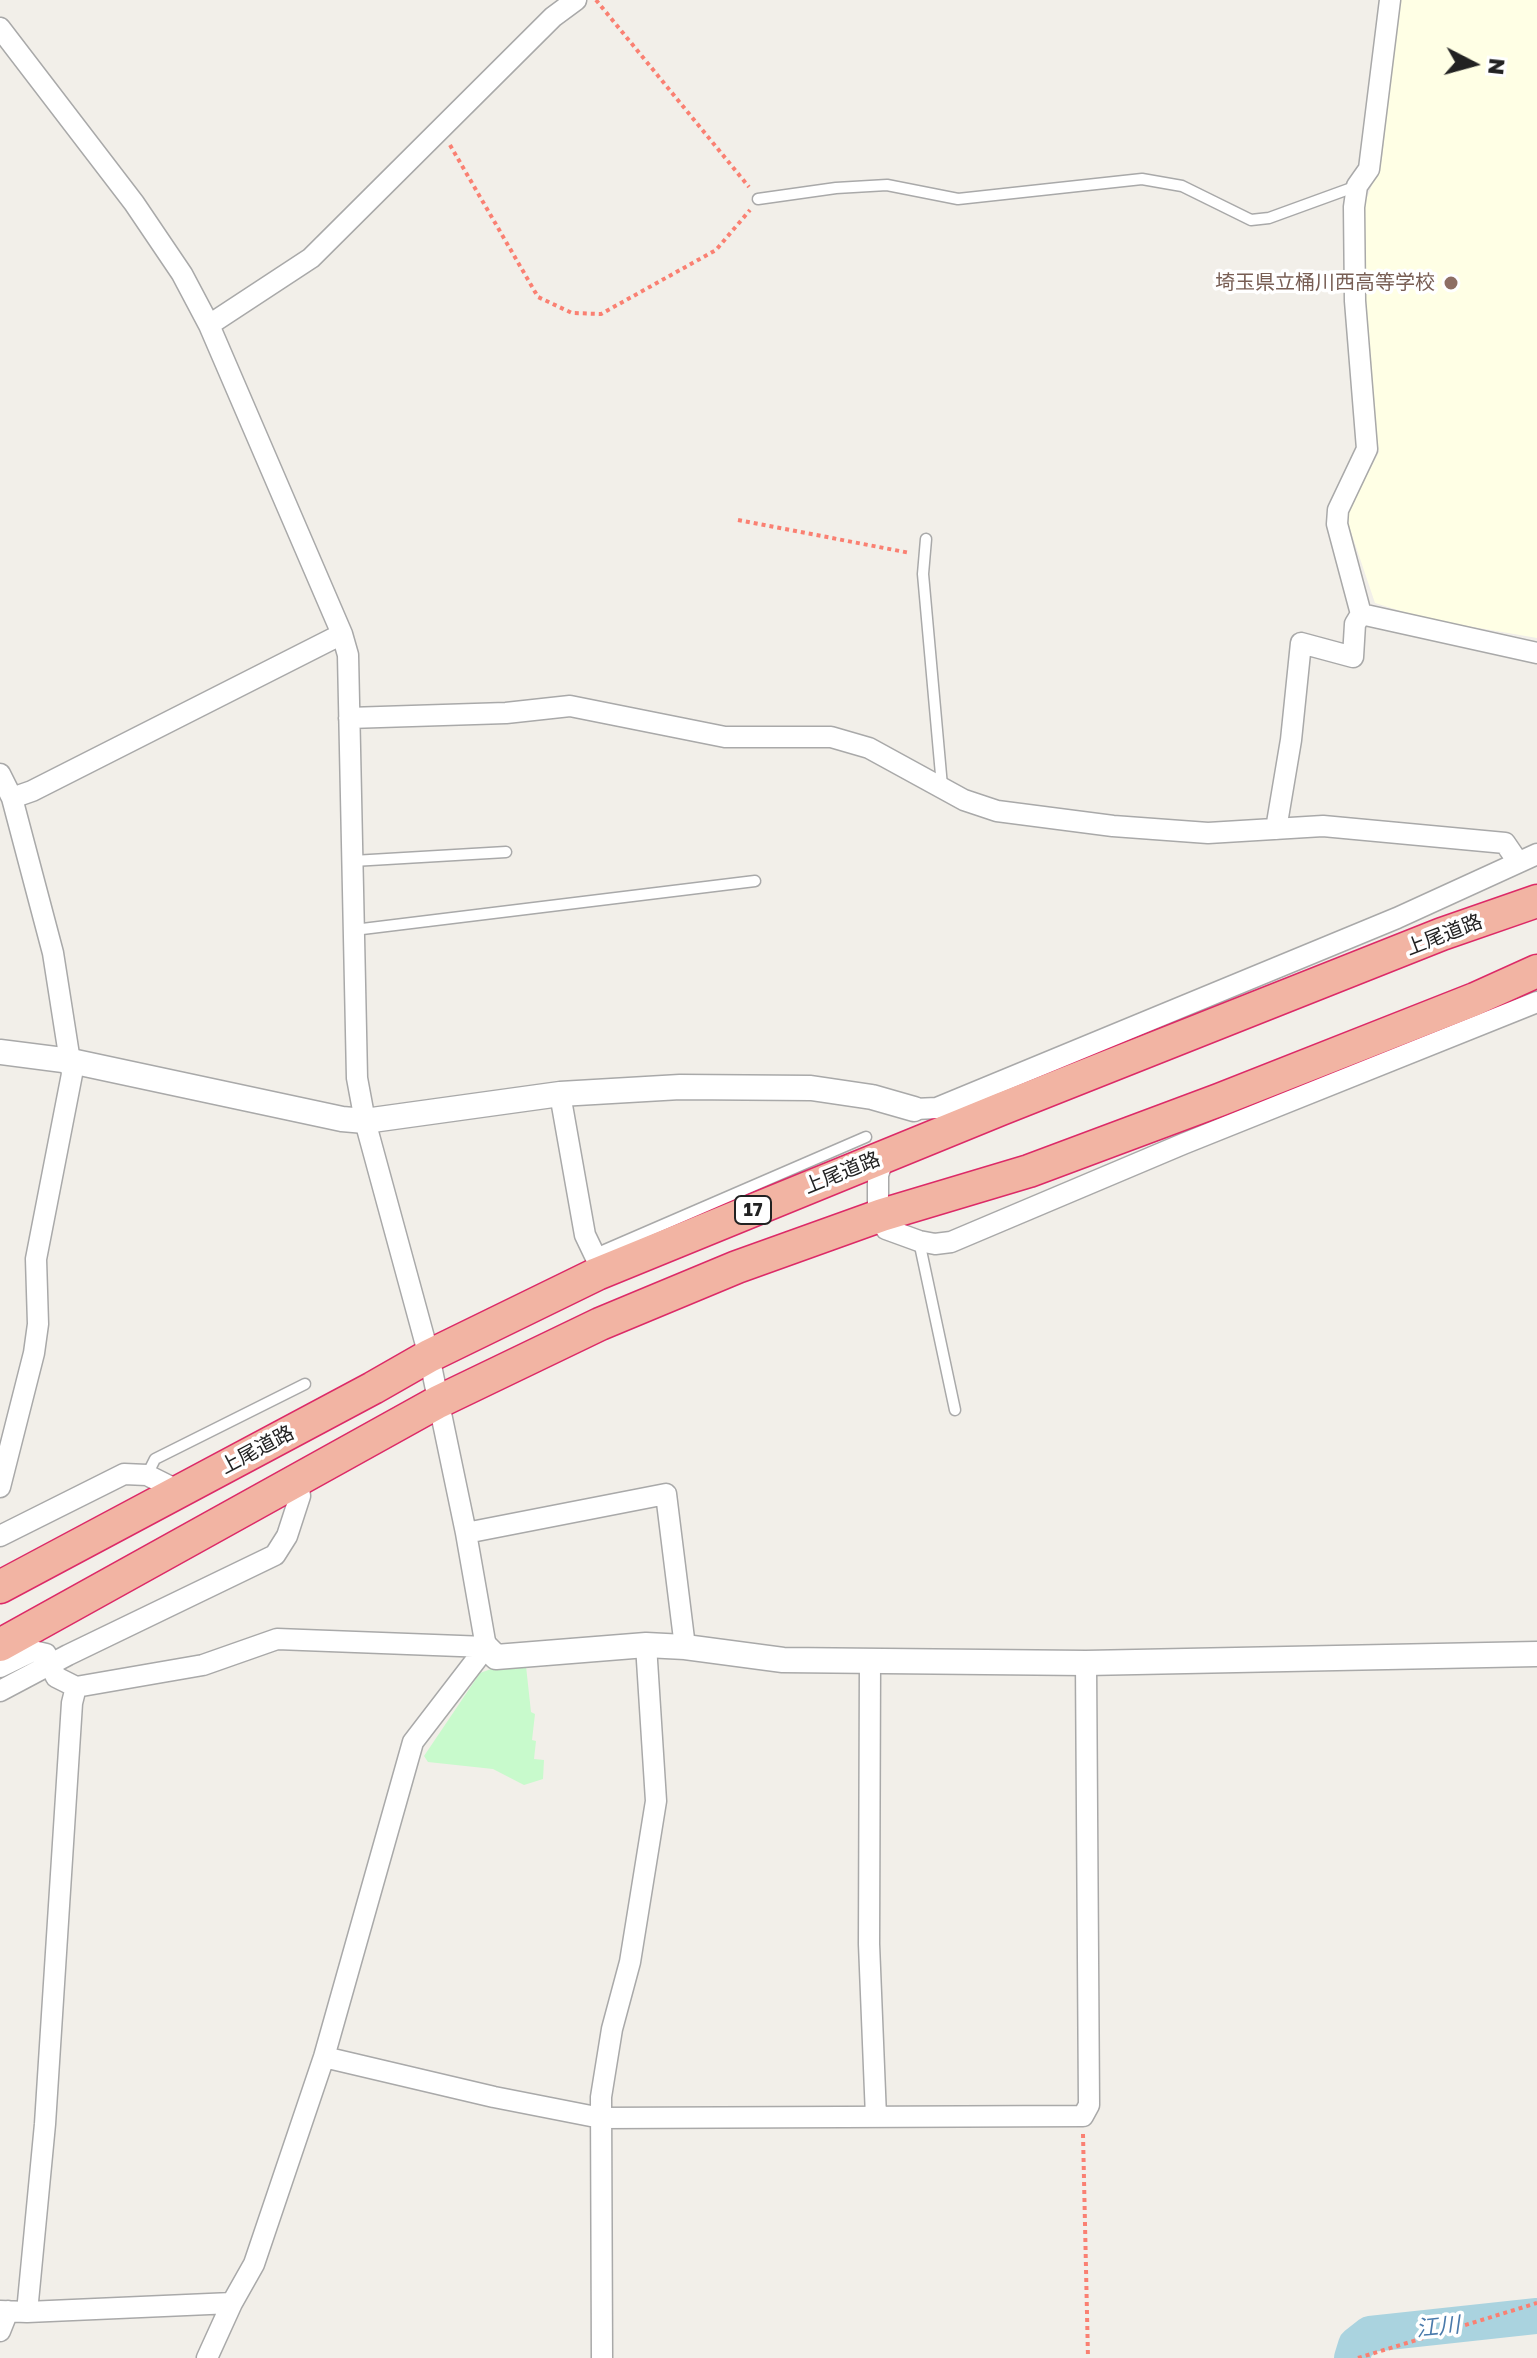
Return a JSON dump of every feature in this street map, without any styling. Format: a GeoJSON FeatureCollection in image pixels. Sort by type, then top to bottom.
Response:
{"type":"FeatureCollection","features":[{"type":"Feature","properties":{"kind":"highway","name":"上尾道路"},"geometry":{"type":"LineString","coordinates":[[0,1587],[596,1266],[876,1146],[1537,901]]}},
{"type":"Feature","properties":{"kind":"highway","name":"17"},"geometry":{"type":"LineString","coordinates":[[0,1645],[438,1402],[600,1324],[737,1267],[879,1216],[1029,1171],[1219,1100],[1475,999],[1537,971]]}},
{"type":"Feature","properties":{"kind":"street"},"geometry":{"type":"LineString","coordinates":[[209,325],[311,258],[553,17],[576,0]]}},
{"type":"Feature","properties":{"kind":"street"},"geometry":{"type":"LineString","coordinates":[[1276,829],[1291,740],[1301,643],[1353,657],[1355,624],[1361,614],[1337,524],[1338,510],[1367,449],[1355,301],[1354,207],[1357,186],[1369,169],[1390,0]]}},
{"type":"Feature","properties":{"kind":"street"},"geometry":{"type":"LineString","coordinates":[[0,28],[134,203],[182,274],[209,325],[342,634],[348,655],[357,1078],[365,1121],[429,1356],[486,1647],[496,1657],[646,1645],[783,1660],[1086,1663],[1537,1654]]}},
{"type":"Feature","properties":{"kind":"street"},"geometry":{"type":"LineString","coordinates":[[1361,614],[1537,653]]}},
{"type":"Feature","properties":{"kind":"street"},"geometry":{"type":"LineString","coordinates":[[12,798],[32,791],[342,634]]}},
{"type":"Feature","properties":{"kind":"street"},"geometry":{"type":"LineString","coordinates":[[349,718],[506,713],[570,706],[725,737],[831,737],[869,748],[964,800],[997,811],[1208,833],[1323,826],[1505,843],[1527,858]]}},
{"type":"Feature","properties":{"kind":"street"},"geometry":{"type":"LineString","coordinates":[[0,774],[12,798],[53,953],[72,1074],[36,1259],[38,1324],[34,1353],[0,1487]]}},
{"type":"Feature","properties":{"kind":"street"},"geometry":{"type":"LineString","coordinates":[[0,1052],[71,1061],[342,1119],[365,1121],[560,1094],[680,1087],[811,1088],[872,1097],[914,1109],[937,1108],[1397,918],[1527,858]]}},
{"type":"Feature","properties":{"kind":"street"},"geometry":{"type":"LineString","coordinates":[[876,1146],[879,1216],[886,1229],[919,1241],[935,1244],[951,1242],[1183,1144],[1537,1002]]}},
{"type":"Feature","properties":{"kind":"street"},"geometry":{"type":"LineString","coordinates":[[560,1094],[585,1235],[596,1266]]}},
{"type":"Feature","properties":{"kind":"street"},"geometry":{"type":"LineString","coordinates":[[0,1536],[124,1474],[147,1475],[179,1491]]}},
{"type":"Feature","properties":{"kind":"street"},"geometry":{"type":"LineString","coordinates":[[0,1691],[275,1555],[287,1536],[300,1496],[298,1481]]}},
{"type":"Feature","properties":{"kind":"street"},"geometry":{"type":"LineString","coordinates":[[466,1533],[666,1494],[685,1647]]}},
{"type":"Feature","properties":{"kind":"street"},"geometry":{"type":"LineString","coordinates":[[0,1667],[33,1651],[46,1654],[56,1677],[76,1687],[203,1665],[277,1639],[486,1647]]}},
{"type":"Feature","properties":{"kind":"street"},"geometry":{"type":"LineString","coordinates":[[602,2358],[601,2097],[610,2043],[630,1962],[656,1801],[646,1645]]}},
{"type":"Feature","properties":{"kind":"street"},"geometry":{"type":"LineString","coordinates":[[207,2358],[254,2264],[324,2057],[413,1742],[486,1647]]}},
{"type":"Feature","properties":{"kind":"street"},"geometry":{"type":"LineString","coordinates":[[870,1660],[869,1944],[876,2117]]}},
{"type":"Feature","properties":{"kind":"street"},"geometry":{"type":"LineString","coordinates":[[324,2057],[601,2118],[1083,2116],[1089,2105],[1086,1663]]}},
{"type":"Feature","properties":{"kind":"street"},"geometry":{"type":"LineString","coordinates":[[0,2331],[12,2311],[45,2124],[72,1703],[76,1687]]}},
{"type":"Feature","properties":{"kind":"street"},"geometry":{"type":"LineString","coordinates":[[12,2311],[232,2303]]}},
{"type":"Feature","properties":{"kind":"lane"},"geometry":{"type":"LineString","coordinates":[[758,199],[836,188],[887,185],[958,199],[1142,179],[1182,186],[1251,220],[1269,218],[1357,186]]}},
{"type":"Feature","properties":{"kind":"lane"},"geometry":{"type":"LineString","coordinates":[[926,539],[923,574],[942,788]]}},
{"type":"Feature","properties":{"kind":"lane"},"geometry":{"type":"LineString","coordinates":[[353,861],[506,852]]}},
{"type":"Feature","properties":{"kind":"lane"},"geometry":{"type":"LineString","coordinates":[[354,930],[755,881]]}},
{"type":"Feature","properties":{"kind":"lane"},"geometry":{"type":"LineString","coordinates":[[919,1241],[955,1410]]}},
{"type":"Feature","properties":{"kind":"lane"},"geometry":{"type":"LineString","coordinates":[[147,1475],[155,1459],[305,1384]]}},
{"type":"Feature","properties":{"kind":"path"},"geometry":{"type":"LineString","coordinates":[[442,130],[538,297],[572,313],[601,314],[716,250],[758,199],[596,0]]}},
{"type":"Feature","properties":{"kind":"path"},"geometry":{"type":"LineString","coordinates":[[738,520],[924,555]]}},
{"type":"Feature","properties":{"kind":"path"},"geometry":{"type":"LineString","coordinates":[[1083,2116],[1088,2358]]}},
{"type":"Feature","properties":{"kind":"path"},"geometry":{"type":"LineString","coordinates":[[1358,2358],[1537,2303]]}},
{"type":"Feature","properties":{"kind":"shaded area","name":"埼玉県立桶川西高等学校"},"geometry":{"type":"Polygon","coordinates":[[[1399,0],[1537,0],[1537,638],[1427,619],[1375,603],[1349,526],[1349,510],[1379,452],[1366,358],[1363,208],[1382,159],[1399,0]]]}},
{"type":"Feature","properties":{"kind":"green space"},"geometry":{"type":"Polygon","coordinates":[[[526,1666],[531,1712],[535,1714],[532,1740],[536,1741],[534,1759],[544,1760],[543,1779],[524,1785],[493,1769],[428,1762],[424,1756],[480,1673],[526,1666]]]}},
{"type":"Feature","properties":{"kind":"waterway","name":"江川"},"geometry":{"type":"LineString","coordinates":[[1352,2358],[1356,2345],[1370,2334],[1537,2316]]}},
{"type":"Feature","properties":{"kind":"place","name":"埼玉県立桶川西高等学校"},"geometry":{"type":"Point","coordinates":[1451,283]}}]}
